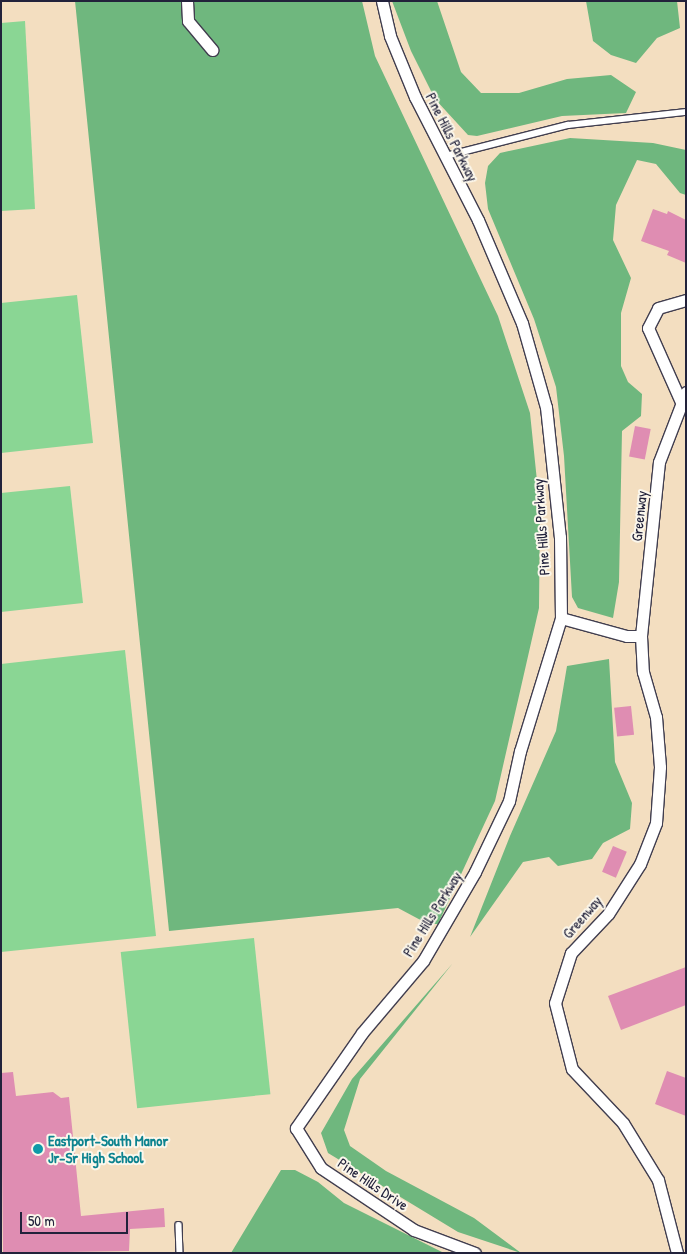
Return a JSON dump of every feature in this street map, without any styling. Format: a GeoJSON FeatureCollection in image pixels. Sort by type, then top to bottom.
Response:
{"type":"FeatureCollection","features":[{"type":"Feature","properties":{"kind":"street"},"geometry":{"type":"LineString","coordinates":[[187,1],[188,21],[212,50]]}},
{"type":"Feature","properties":{"kind":"street","name":"Pine Hills Parkway"},"geometry":{"type":"LineString","coordinates":[[362,1033],[423,961],[475,872],[509,801],[520,751],[561,618],[560,537],[546,407],[522,323],[478,220],[415,96],[390,36],[382,1]]}},
{"type":"Feature","properties":{"kind":"street","name":"Greenway"},"geometry":{"type":"LineString","coordinates":[[677,1253],[658,1180],[624,1123],[572,1069],[555,1003],[572,952],[608,914],[640,864],[656,823],[659,757],[656,717],[643,672],[642,636],[659,462],[683,397],[648,328],[658,308],[686,300]]}},
{"type":"Feature","properties":{"kind":"street"},"geometry":{"type":"LineString","coordinates":[[561,618],[627,636],[642,636]]}},
{"type":"Feature","properties":{"kind":"street","name":"Pine Hills Drive"},"geometry":{"type":"LineString","coordinates":[[362,1033],[296,1128],[321,1168],[414,1230],[475,1253]]}},
{"type":"Feature","properties":{"kind":"lane"},"geometry":{"type":"LineString","coordinates":[[446,156],[568,125],[686,112]]}},
{"type":"Feature","properties":{"kind":"lane"},"geometry":{"type":"LineString","coordinates":[[179,1225],[180,1253]]}},
{"type":"Feature","properties":{"kind":"green space"},"geometry":{"type":"Polygon","coordinates":[[[75,1],[362,1],[375,56],[498,316],[530,413],[540,510],[539,608],[495,801],[438,924],[428,924],[398,908],[169,931],[75,1]]]}},
{"type":"Feature","properties":{"kind":"green space"},"geometry":{"type":"Polygon","coordinates":[[[392,1],[437,1],[461,72],[481,93],[519,93],[567,79],[611,75],[636,92],[626,113],[562,116],[477,136],[468,135],[435,99],[411,51],[392,1]]]}},
{"type":"Feature","properties":{"kind":"green space"},"geometry":{"type":"Polygon","coordinates":[[[586,1],[677,1],[680,28],[657,38],[636,63],[611,55],[593,41],[586,1]]]}},
{"type":"Feature","properties":{"kind":"green space"},"geometry":{"type":"Polygon","coordinates":[[[25,21],[35,209],[1,211],[1,23],[25,21]]]}},
{"type":"Feature","properties":{"kind":"green space"},"geometry":{"type":"Polygon","coordinates":[[[570,138],[653,143],[686,150],[686,195],[680,193],[656,164],[637,160],[616,205],[613,240],[631,278],[621,313],[621,366],[628,382],[642,394],[641,416],[622,431],[619,582],[613,618],[578,608],[572,597],[564,456],[556,387],[534,319],[488,209],[485,183],[488,166],[500,153],[570,138]]]}},
{"type":"Feature","properties":{"kind":"green space"},"geometry":{"type":"Polygon","coordinates":[[[77,295],[93,443],[1,453],[1,303],[77,295]]]}},
{"type":"Feature","properties":{"kind":"green space"},"geometry":{"type":"Polygon","coordinates":[[[70,486],[83,603],[1,612],[1,493],[70,486]]]}},
{"type":"Feature","properties":{"kind":"green space"},"geometry":{"type":"Polygon","coordinates":[[[125,650],[156,936],[1,952],[1,664],[125,650]]]}},
{"type":"Feature","properties":{"kind":"green space"},"geometry":{"type":"Polygon","coordinates":[[[609,659],[615,762],[632,803],[630,829],[603,843],[592,859],[558,866],[549,857],[523,862],[470,937],[510,836],[556,731],[567,666],[609,659]]]}},
{"type":"Feature","properties":{"kind":"green space"},"geometry":{"type":"Polygon","coordinates":[[[254,938],[270,1094],[137,1108],[121,952],[254,938]]]}},
{"type":"Feature","properties":{"kind":"green space"},"geometry":{"type":"Polygon","coordinates":[[[453,963],[360,1079],[344,1130],[350,1146],[386,1171],[474,1218],[521,1253],[458,1232],[328,1153],[321,1133],[352,1079],[453,963]]]}},
{"type":"Feature","properties":{"kind":"green space"},"geometry":{"type":"Polygon","coordinates":[[[281,1170],[295,1170],[318,1182],[344,1203],[444,1253],[231,1253],[281,1170]]]}},
{"type":"Feature","properties":{"kind":"building"},"geometry":{"type":"Polygon","coordinates":[[[653,209],[667,214],[668,211],[686,220],[686,263],[667,255],[669,251],[641,241],[653,209]]]}},
{"type":"Feature","properties":{"kind":"building"},"geometry":{"type":"Polygon","coordinates":[[[635,426],[651,429],[645,459],[629,456],[635,426]]]}},
{"type":"Feature","properties":{"kind":"building"},"geometry":{"type":"Polygon","coordinates":[[[631,706],[634,735],[617,737],[614,708],[631,706]]]}},
{"type":"Feature","properties":{"kind":"building"},"geometry":{"type":"Polygon","coordinates":[[[613,846],[627,852],[616,878],[602,872],[613,846]]]}},
{"type":"Feature","properties":{"kind":"building"},"geometry":{"type":"Polygon","coordinates":[[[686,967],[686,1005],[621,1030],[608,996],[686,967]]]}},
{"type":"Feature","properties":{"kind":"building"},"geometry":{"type":"Polygon","coordinates":[[[667,1071],[686,1078],[686,1116],[655,1104],[667,1071]]]}},
{"type":"Feature","properties":{"kind":"building","name":"Eastport-South Manor Jr-Sr High School"},"geometry":{"type":"Polygon","coordinates":[[[13,1072],[16,1096],[53,1092],[61,1098],[69,1097],[81,1216],[164,1208],[165,1227],[130,1229],[129,1251],[3,1253],[1,1073],[13,1072]]]}},
{"type":"Feature","properties":{"kind":"place","name":"Eastport-South Manor Jr-Sr High School"},"geometry":{"type":"Point","coordinates":[38,1149]}}]}
